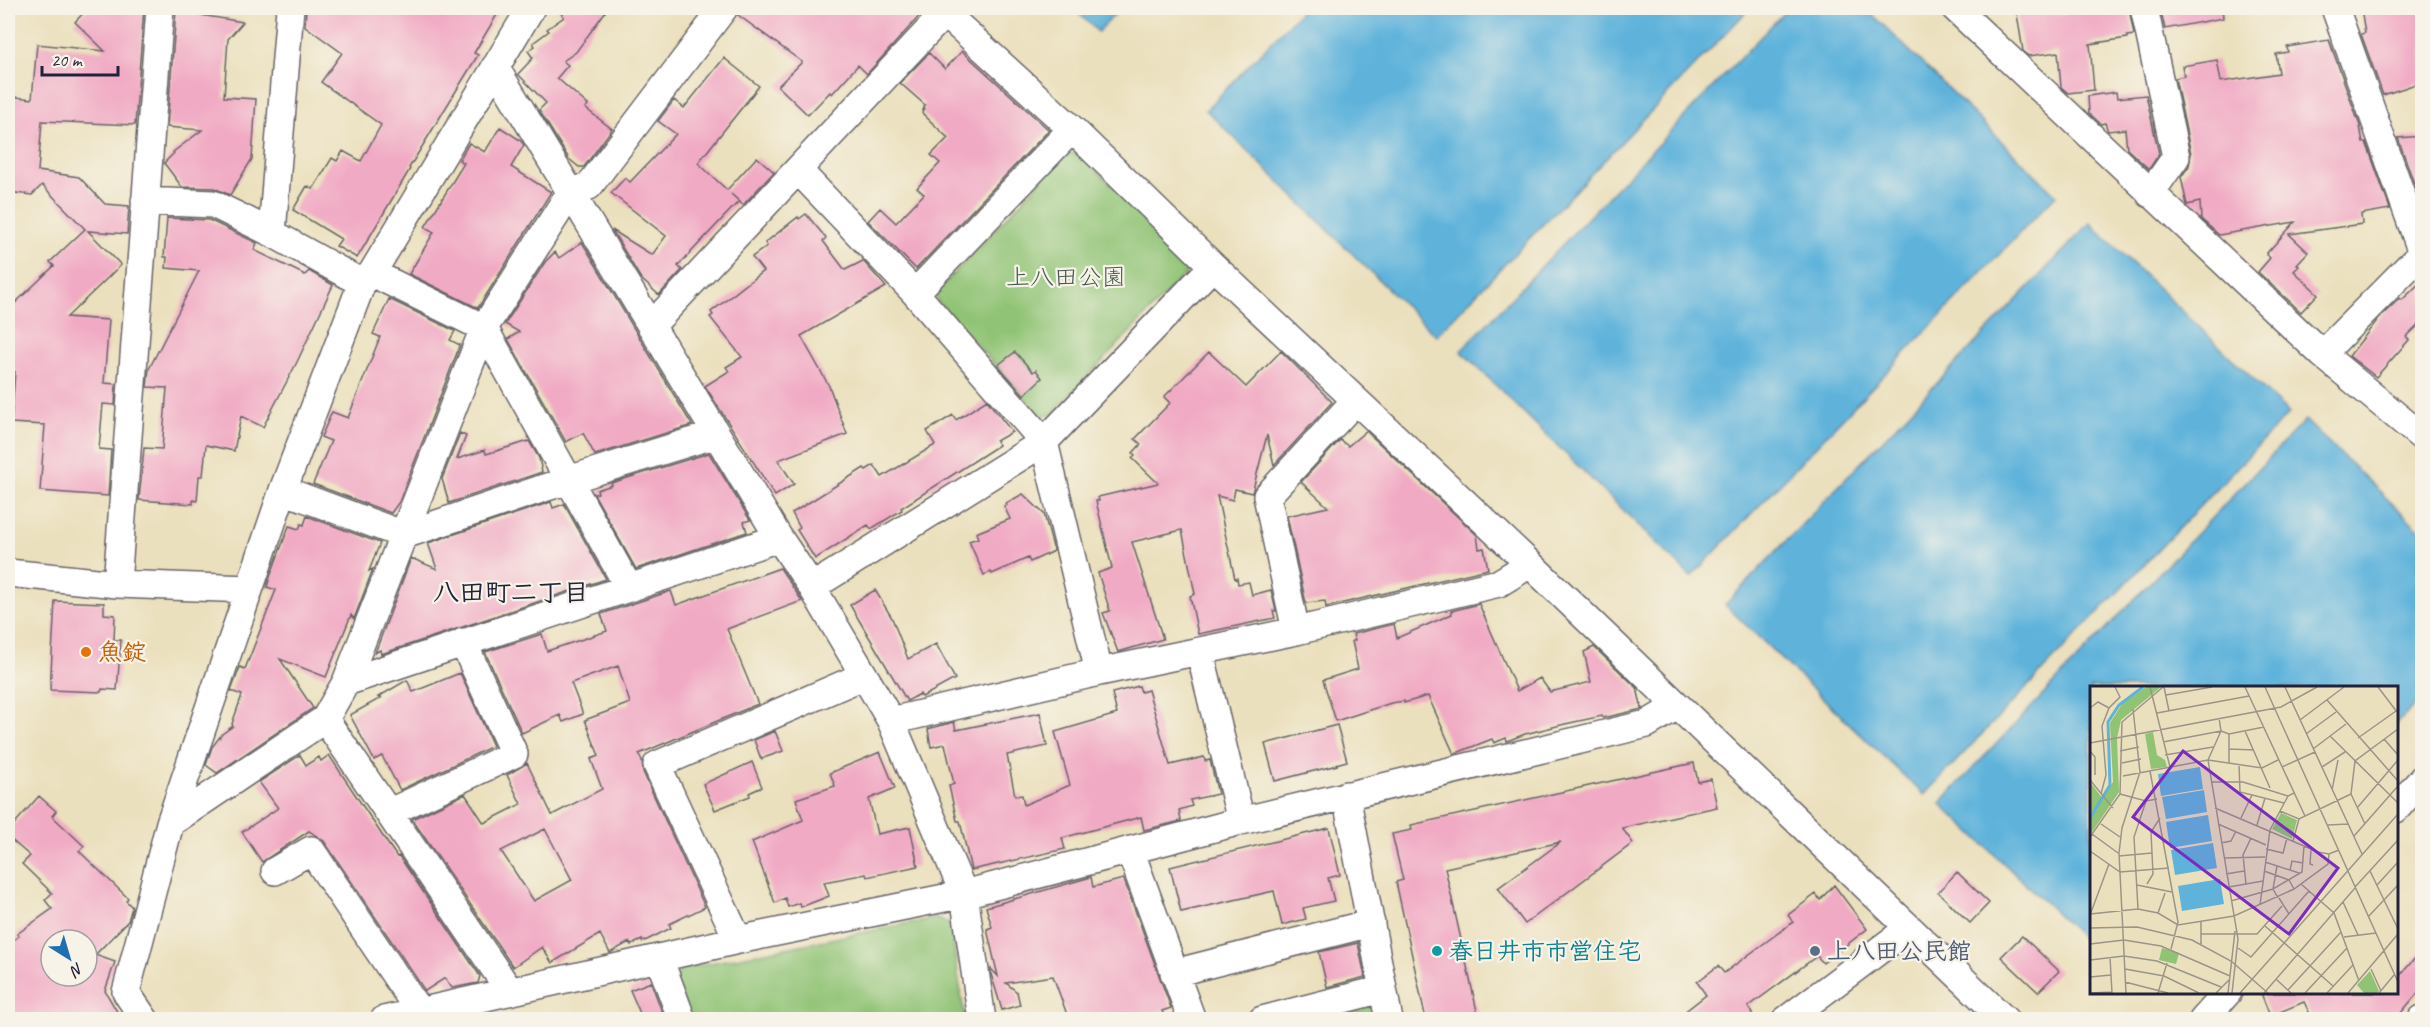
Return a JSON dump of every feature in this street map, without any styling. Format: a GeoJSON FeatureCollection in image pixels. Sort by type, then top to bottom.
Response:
{"type":"FeatureCollection","features":[{"type":"Feature","properties":{"kind":"street"},"geometry":{"type":"LineString","coordinates":[[117,584],[160,8]]}},
{"type":"Feature","properties":{"kind":"street"},"geometry":{"type":"LineString","coordinates":[[272,234],[290,8]]}},
{"type":"Feature","properties":{"kind":"street"},"geometry":{"type":"LineString","coordinates":[[145,1020],[126,992],[170,823],[283,490],[367,278],[531,8]]}},
{"type":"Feature","properties":{"kind":"street"},"geometry":{"type":"LineString","coordinates":[[170,823],[325,719],[346,682],[484,328],[570,193],[589,186],[724,8]]}},
{"type":"Feature","properties":{"kind":"street"},"geometry":{"type":"LineString","coordinates":[[1955,8],[2322,354],[2422,437]]}},
{"type":"Feature","properties":{"kind":"street"},"geometry":{"type":"LineString","coordinates":[[2144,8],[2176,157],[2150,194]]}},
{"type":"Feature","properties":{"kind":"street"},"geometry":{"type":"LineString","coordinates":[[2322,354],[2422,253],[2335,8]]}},
{"type":"Feature","properties":{"kind":"street"},"geometry":{"type":"LineString","coordinates":[[651,326],[798,170],[942,10],[1072,129],[1213,266],[1530,564],[2006,1020]]}},
{"type":"Feature","properties":{"kind":"street"},"geometry":{"type":"LineString","coordinates":[[495,67],[779,538],[812,587],[891,722],[964,894],[982,1020]]}},
{"type":"Feature","properties":{"kind":"street"},"geometry":{"type":"LineString","coordinates":[[915,293],[1072,129]]}},
{"type":"Feature","properties":{"kind":"street"},"geometry":{"type":"LineString","coordinates":[[798,170],[915,293],[1044,442],[1099,672]]}},
{"type":"Feature","properties":{"kind":"street"},"geometry":{"type":"LineString","coordinates":[[146,201],[213,204],[367,278],[484,328],[629,588]]}},
{"type":"Feature","properties":{"kind":"street"},"geometry":{"type":"LineString","coordinates":[[812,587],[1044,442],[1213,266]]}},
{"type":"Feature","properties":{"kind":"street"},"geometry":{"type":"LineString","coordinates":[[1296,631],[1267,496],[1355,401]]}},
{"type":"Feature","properties":{"kind":"street"},"geometry":{"type":"LineString","coordinates":[[283,490],[404,535],[568,480],[716,434]]}},
{"type":"Feature","properties":{"kind":"street"},"geometry":{"type":"LineString","coordinates":[[346,682],[779,538]]}},
{"type":"Feature","properties":{"kind":"street"},"geometry":{"type":"LineString","coordinates":[[891,722],[1099,672],[1296,631],[1498,583],[1530,564]]}},
{"type":"Feature","properties":{"kind":"street"},"geometry":{"type":"LineString","coordinates":[[8,573],[117,584],[249,590]]}},
{"type":"Feature","properties":{"kind":"street"},"geometry":{"type":"LineString","coordinates":[[390,812],[514,754],[463,642]]}},
{"type":"Feature","properties":{"kind":"street"},"geometry":{"type":"LineString","coordinates":[[1200,652],[1241,821]]}},
{"type":"Feature","properties":{"kind":"street"},"geometry":{"type":"LineString","coordinates":[[738,940],[657,765],[863,676]]}},
{"type":"Feature","properties":{"kind":"street"},"geometry":{"type":"LineString","coordinates":[[384,1020],[738,940],[964,894],[1241,821],[1647,724],[1677,706]]}},
{"type":"Feature","properties":{"kind":"street"},"geometry":{"type":"LineString","coordinates":[[325,719],[509,990]]}},
{"type":"Feature","properties":{"kind":"street"},"geometry":{"type":"LineString","coordinates":[[2397,808],[2422,779]]}},
{"type":"Feature","properties":{"kind":"street"},"geometry":{"type":"LineString","coordinates":[[1346,795],[1389,1020]]}},
{"type":"Feature","properties":{"kind":"street"},"geometry":{"type":"LineString","coordinates":[[275,871],[311,850],[419,1011]]}},
{"type":"Feature","properties":{"kind":"street"},"geometry":{"type":"LineString","coordinates":[[1130,850],[1192,1020]]}},
{"type":"Feature","properties":{"kind":"street"},"geometry":{"type":"LineString","coordinates":[[1174,973],[1371,923]]}},
{"type":"Feature","properties":{"kind":"street"},"geometry":{"type":"LineString","coordinates":[[1786,1020],[1909,928]]}},
{"type":"Feature","properties":{"kind":"street"},"geometry":{"type":"LineString","coordinates":[[659,958],[682,1020]]}},
{"type":"Feature","properties":{"kind":"street"},"geometry":{"type":"LineString","coordinates":[[1262,1020],[1383,988]]}},
{"type":"Feature","properties":{"kind":"street"},"geometry":{"type":"LineString","coordinates":[[2203,1020],[2227,994]]}},
{"type":"Feature","properties":{"kind":"green space","name":"上八田公園"},"geometry":{"type":"Polygon","coordinates":[[[1078,153],[1185,254],[1186,273],[1051,415],[1040,415],[937,301],[936,292],[1066,154],[1078,153]]]}},
{"type":"Feature","properties":{"kind":"green space"},"geometry":{"type":"Polygon","coordinates":[[[935,918],[950,924],[965,1019],[690,1019],[675,980],[681,969],[935,918]]]}},
{"type":"Feature","properties":{"kind":"green space"},"geometry":{"type":"Polygon","coordinates":[[[1373,1002],[1381,1020],[1295,1020],[1373,1002]]]}},
{"type":"Feature","properties":{"kind":"water"},"geometry":{"type":"Polygon","coordinates":[[[1073,8],[1121,8],[1098,32],[1073,8]]]}},
{"type":"Feature","properties":{"kind":"water"},"geometry":{"type":"Polygon","coordinates":[[[1304,8],[1750,8],[1436,336],[1206,110],[1304,8]]]}},
{"type":"Feature","properties":{"kind":"water"},"geometry":{"type":"Polygon","coordinates":[[[1788,8],[1866,8],[2056,195],[1691,577],[1461,351],[1788,8]]]}},
{"type":"Feature","properties":{"kind":"water"},"geometry":{"type":"Polygon","coordinates":[[[2090,223],[2289,413],[1924,795],[1725,605],[2090,223]]]}},
{"type":"Feature","properties":{"kind":"water"},"geometry":{"type":"Polygon","coordinates":[[[2305,420],[2422,532],[2422,697],[2397,724],[2397,686],[2090,686],[2090,945],[1940,803],[2305,420]]]}},
{"type":"Feature","properties":{"kind":"building"},"geometry":{"type":"Polygon","coordinates":[[[88,8],[144,8],[135,125],[42,121],[38,171],[79,177],[105,204],[129,206],[127,234],[88,231],[121,265],[67,317],[109,320],[104,383],[116,384],[115,405],[103,404],[99,449],[111,450],[108,496],[40,491],[45,425],[11,423],[15,372],[8,371],[8,308],[12,309],[12,306],[54,266],[50,262],[85,229],[42,185],[32,195],[8,192],[8,96],[32,99],[37,44],[105,51],[75,22],[88,8]]]}},
{"type":"Feature","properties":{"kind":"building"},"geometry":{"type":"Polygon","coordinates":[[[306,8],[426,8],[440,17],[445,8],[501,8],[474,53],[478,55],[357,258],[336,246],[341,239],[293,210],[307,186],[313,189],[332,158],[337,161],[343,151],[361,161],[381,125],[321,82],[342,53],[305,26],[306,8]]]}},
{"type":"Feature","properties":{"kind":"building"},"geometry":{"type":"Polygon","coordinates":[[[557,8],[608,8],[576,52],[563,61],[568,65],[557,78],[588,105],[585,108],[612,129],[584,167],[579,167],[569,159],[539,110],[546,103],[518,74],[533,58],[528,51],[535,46],[533,43],[564,17],[557,8]]]}},
{"type":"Feature","properties":{"kind":"building"},"geometry":{"type":"Polygon","coordinates":[[[739,8],[924,8],[924,11],[867,74],[858,65],[832,94],[830,92],[808,115],[778,86],[802,62],[738,15],[739,8]]]}},
{"type":"Feature","properties":{"kind":"building"},"geometry":{"type":"Polygon","coordinates":[[[2016,8],[2059,8],[2060,14],[2102,8],[2129,8],[2134,35],[2090,44],[2094,90],[2068,93],[2061,87],[2058,52],[2029,56],[2023,51],[2016,8]]]}},
{"type":"Feature","properties":{"kind":"building"},"geometry":{"type":"Polygon","coordinates":[[[2160,8],[2222,8],[2223,18],[2165,29],[2160,8]]]}},
{"type":"Feature","properties":{"kind":"building"},"geometry":{"type":"Polygon","coordinates":[[[2361,8],[2405,8],[2406,11],[2422,9],[2422,82],[2383,95],[2361,34],[2365,33],[2361,8]]]}},
{"type":"Feature","properties":{"kind":"building"},"geometry":{"type":"Polygon","coordinates":[[[176,11],[243,22],[228,39],[224,97],[256,99],[252,159],[230,195],[214,188],[182,187],[164,163],[173,152],[202,130],[167,127],[176,11]]]}},
{"type":"Feature","properties":{"kind":"building"},"geometry":{"type":"Polygon","coordinates":[[[2329,40],[2360,126],[2363,143],[2366,142],[2390,209],[2361,214],[2362,224],[2289,234],[2308,252],[2294,271],[2318,294],[2301,312],[2258,272],[2270,258],[2266,254],[2295,222],[2219,235],[2201,219],[2200,202],[2187,205],[2181,177],[2189,166],[2191,154],[2175,78],[2184,76],[2182,66],[2217,60],[2221,82],[2279,73],[2276,54],[2288,52],[2287,47],[2329,40]]]}},
{"type":"Feature","properties":{"kind":"building"},"geometry":{"type":"Polygon","coordinates":[[[962,51],[1049,130],[916,269],[868,221],[880,208],[896,223],[924,194],[917,188],[940,163],[931,155],[948,138],[922,113],[925,105],[900,83],[929,53],[945,69],[962,51]]]}},
{"type":"Feature","properties":{"kind":"building"},"geometry":{"type":"Polygon","coordinates":[[[724,58],[759,86],[698,163],[727,190],[757,157],[774,172],[743,205],[739,201],[678,266],[682,270],[659,295],[641,279],[612,230],[652,255],[666,236],[611,193],[625,178],[630,182],[676,134],[658,121],[674,100],[684,108],[724,58]]]}},
{"type":"Feature","properties":{"kind":"building"},"geometry":{"type":"Polygon","coordinates":[[[2116,92],[2117,98],[2146,95],[2159,154],[2149,169],[2127,149],[2125,129],[2108,131],[2105,123],[2101,124],[2089,113],[2088,96],[2116,92]]]}},
{"type":"Feature","properties":{"kind":"building"},"geometry":{"type":"Polygon","coordinates":[[[500,127],[524,145],[511,167],[551,192],[478,308],[409,274],[434,232],[425,227],[464,163],[459,160],[469,143],[485,152],[500,127]]]}},
{"type":"Feature","properties":{"kind":"building"},"geometry":{"type":"Polygon","coordinates":[[[2422,136],[2422,202],[2421,203],[2398,138],[2422,136]]]}},
{"type":"Feature","properties":{"kind":"building"},"geometry":{"type":"Polygon","coordinates":[[[806,214],[826,238],[823,241],[845,270],[863,261],[886,287],[801,336],[829,386],[847,434],[778,460],[794,484],[775,496],[705,386],[729,371],[726,367],[742,357],[710,317],[713,315],[711,312],[763,271],[752,257],[767,246],[765,243],[798,217],[799,219],[806,214]]]}},
{"type":"Feature","properties":{"kind":"building"},"geometry":{"type":"Polygon","coordinates":[[[167,218],[209,220],[257,243],[254,250],[305,275],[309,271],[333,285],[263,427],[241,416],[234,451],[206,445],[203,476],[199,476],[197,501],[193,500],[193,504],[139,500],[144,448],[162,449],[167,388],[147,387],[149,369],[199,271],[166,268],[167,257],[164,257],[167,218]]]}},
{"type":"Feature","properties":{"kind":"building"},"geometry":{"type":"Polygon","coordinates":[[[582,242],[692,425],[595,455],[583,433],[566,442],[508,339],[519,332],[505,324],[545,262],[555,252],[559,258],[582,242]]]}},
{"type":"Feature","properties":{"kind":"building"},"geometry":{"type":"Polygon","coordinates":[[[2422,281],[2422,322],[2406,337],[2409,340],[2376,377],[2349,356],[2379,318],[2422,281]]]}},
{"type":"Feature","properties":{"kind":"building"},"geometry":{"type":"Polygon","coordinates":[[[389,299],[455,331],[450,340],[460,345],[399,502],[391,513],[313,484],[331,441],[321,437],[332,412],[348,418],[380,337],[373,334],[389,299]]]}},
{"type":"Feature","properties":{"kind":"building"},"geometry":{"type":"Polygon","coordinates":[[[1281,351],[1332,402],[1274,465],[1267,435],[1252,493],[1235,489],[1233,500],[1217,496],[1235,579],[1237,578],[1238,584],[1249,582],[1252,595],[1271,590],[1276,611],[1273,611],[1275,618],[1198,634],[1190,596],[1195,594],[1182,530],[1132,542],[1163,639],[1118,652],[1103,613],[1110,611],[1098,573],[1112,568],[1096,501],[1099,501],[1098,497],[1158,483],[1132,458],[1135,455],[1133,453],[1141,444],[1135,439],[1170,403],[1164,397],[1209,352],[1246,387],[1281,351]]]}},
{"type":"Feature","properties":{"kind":"building"},"geometry":{"type":"Polygon","coordinates":[[[1015,352],[1033,372],[1036,370],[1042,378],[1024,395],[998,365],[1015,352]]]}},
{"type":"Feature","properties":{"kind":"building"},"geometry":{"type":"Polygon","coordinates":[[[987,400],[1012,432],[996,441],[999,445],[901,508],[902,510],[871,529],[868,525],[815,559],[797,530],[800,528],[792,513],[864,468],[866,470],[874,465],[882,477],[935,445],[927,431],[953,415],[956,420],[987,400]]]}},
{"type":"Feature","properties":{"kind":"building"},"geometry":{"type":"Polygon","coordinates":[[[1366,431],[1477,535],[1479,549],[1484,548],[1488,569],[1326,607],[1325,601],[1306,603],[1287,516],[1328,507],[1301,482],[1340,440],[1348,446],[1366,431]]]}},
{"type":"Feature","properties":{"kind":"building"},"geometry":{"type":"Polygon","coordinates":[[[460,433],[466,436],[457,459],[485,450],[486,454],[529,441],[539,458],[542,472],[449,503],[442,479],[460,433]]]}},
{"type":"Feature","properties":{"kind":"building"},"geometry":{"type":"Polygon","coordinates":[[[709,453],[750,520],[744,522],[747,532],[636,569],[594,494],[598,493],[597,490],[612,485],[611,483],[709,453]]]}},
{"type":"Feature","properties":{"kind":"building"},"geometry":{"type":"Polygon","coordinates":[[[1023,494],[1044,514],[1054,551],[1030,562],[1028,558],[992,574],[991,572],[984,575],[969,541],[978,538],[976,533],[1010,519],[1004,506],[1023,494]]]}},
{"type":"Feature","properties":{"kind":"building"},"geometry":{"type":"Polygon","coordinates":[[[551,502],[553,508],[564,504],[606,579],[381,654],[380,650],[375,653],[411,558],[437,569],[428,543],[551,502]]]}},
{"type":"Feature","properties":{"kind":"building"},"geometry":{"type":"Polygon","coordinates":[[[307,516],[380,543],[369,571],[373,569],[354,619],[351,615],[326,677],[280,659],[313,708],[217,773],[206,765],[212,747],[222,734],[233,726],[242,695],[231,691],[240,667],[245,669],[276,590],[267,587],[270,577],[289,526],[299,529],[301,524],[304,525],[307,516]]]}},
{"type":"Feature","properties":{"kind":"building"},"geometry":{"type":"Polygon","coordinates":[[[780,568],[802,601],[727,629],[758,704],[639,754],[643,772],[705,907],[669,924],[671,928],[647,940],[631,945],[629,942],[610,953],[600,934],[552,963],[542,947],[513,967],[412,819],[465,794],[484,823],[521,804],[507,775],[527,763],[552,815],[602,789],[591,759],[599,756],[585,720],[630,703],[618,666],[571,683],[583,714],[563,722],[560,715],[522,733],[485,652],[542,634],[547,651],[607,631],[601,614],[671,591],[676,605],[780,568]],[[545,829],[501,851],[534,901],[572,880],[545,829]]]}},
{"type":"Feature","properties":{"kind":"building"},"geometry":{"type":"Polygon","coordinates":[[[875,590],[892,618],[908,659],[936,644],[955,679],[922,697],[920,694],[907,701],[850,605],[875,590]]]}},
{"type":"Feature","properties":{"kind":"building","name":"魚錠"},"geometry":{"type":"Polygon","coordinates":[[[55,601],[104,603],[104,614],[115,615],[114,640],[121,640],[117,690],[102,689],[101,692],[50,690],[55,601]]]}},
{"type":"Feature","properties":{"kind":"building"},"geometry":{"type":"Polygon","coordinates":[[[1479,604],[1517,691],[1540,678],[1550,692],[1591,682],[1584,652],[1594,647],[1637,688],[1642,709],[1565,724],[1507,741],[1506,738],[1494,743],[1492,739],[1454,754],[1428,696],[1404,703],[1404,701],[1391,703],[1336,721],[1323,680],[1358,669],[1352,641],[1355,641],[1353,634],[1394,624],[1397,638],[1452,614],[1451,611],[1479,604]]]}},
{"type":"Feature","properties":{"kind":"building"},"geometry":{"type":"Polygon","coordinates":[[[460,673],[493,746],[400,790],[382,756],[374,760],[350,715],[407,680],[413,692],[460,673]]]}},
{"type":"Feature","properties":{"kind":"building"},"geometry":{"type":"Polygon","coordinates":[[[1139,686],[1141,692],[1148,690],[1170,765],[1204,757],[1205,761],[1210,760],[1218,794],[1190,800],[1192,806],[1179,810],[1181,821],[1144,830],[1141,817],[1062,838],[1065,849],[971,870],[949,786],[954,784],[945,744],[931,747],[928,729],[954,722],[956,730],[1040,713],[1047,746],[1007,755],[1015,796],[1022,795],[1024,805],[1070,785],[1055,732],[1117,714],[1112,693],[1139,686]]]}},
{"type":"Feature","properties":{"kind":"building"},"geometry":{"type":"Polygon","coordinates":[[[1337,725],[1347,761],[1275,781],[1265,744],[1337,725]]]}},
{"type":"Feature","properties":{"kind":"building"},"geometry":{"type":"Polygon","coordinates":[[[775,731],[783,751],[761,759],[754,740],[775,731]]]}},
{"type":"Feature","properties":{"kind":"building"},"geometry":{"type":"Polygon","coordinates":[[[880,752],[895,788],[869,799],[877,834],[910,827],[918,866],[867,877],[866,874],[824,882],[829,896],[801,907],[799,903],[788,907],[785,898],[775,903],[752,842],[803,820],[796,799],[835,786],[830,773],[880,752]]]}},
{"type":"Feature","properties":{"kind":"building"},"geometry":{"type":"Polygon","coordinates":[[[300,755],[306,765],[319,757],[321,761],[329,755],[480,976],[478,983],[452,988],[445,978],[425,991],[324,841],[309,831],[262,862],[242,832],[278,808],[259,782],[300,755]]]}},
{"type":"Feature","properties":{"kind":"building"},"geometry":{"type":"Polygon","coordinates":[[[752,762],[762,787],[749,793],[750,796],[715,810],[703,784],[752,762]]]}},
{"type":"Feature","properties":{"kind":"building","name":"春日井市市営住宅"},"geometry":{"type":"Polygon","coordinates":[[[1694,763],[1698,782],[1711,779],[1717,807],[1622,828],[1633,843],[1525,924],[1498,888],[1561,842],[1445,868],[1479,1020],[1426,1020],[1396,882],[1403,880],[1392,834],[1412,830],[1411,825],[1694,763]]]}},
{"type":"Feature","properties":{"kind":"building"},"geometry":{"type":"Polygon","coordinates":[[[39,796],[56,811],[52,816],[84,846],[79,851],[128,898],[126,901],[132,907],[128,921],[99,951],[99,928],[39,928],[39,988],[99,988],[99,956],[115,962],[105,991],[122,1020],[8,1020],[8,944],[19,936],[17,934],[52,909],[45,900],[52,893],[22,864],[30,856],[8,837],[11,833],[8,831],[39,796]]]}},
{"type":"Feature","properties":{"kind":"building"},"geometry":{"type":"Polygon","coordinates":[[[1329,828],[1340,875],[1328,878],[1334,901],[1303,908],[1306,919],[1282,925],[1274,891],[1181,912],[1170,867],[1329,828]]]}},
{"type":"Feature","properties":{"kind":"building"},"geometry":{"type":"Polygon","coordinates":[[[1957,872],[1989,903],[1970,923],[1938,892],[1957,872]]]}},
{"type":"Feature","properties":{"kind":"building"},"geometry":{"type":"Polygon","coordinates":[[[1091,877],[1093,887],[1124,880],[1171,1008],[1162,1011],[1166,1020],[1069,1020],[1053,976],[1006,983],[1017,992],[1020,1005],[1002,1010],[991,974],[991,969],[998,976],[987,929],[992,927],[986,907],[1091,877]]]}},
{"type":"Feature","properties":{"kind":"building"},"geometry":{"type":"Polygon","coordinates":[[[1834,885],[1867,929],[1823,963],[1817,956],[1748,1007],[1756,1020],[1674,1020],[1706,995],[1697,982],[1718,966],[1724,973],[1793,922],[1788,915],[1816,894],[1820,900],[1834,885]]]}},
{"type":"Feature","properties":{"kind":"building"},"geometry":{"type":"Polygon","coordinates":[[[2022,936],[2059,971],[2038,992],[2001,957],[2022,936]]]}},
{"type":"Feature","properties":{"kind":"building"},"geometry":{"type":"Polygon","coordinates":[[[1358,943],[1365,977],[1327,987],[1319,952],[1358,943]]]}},
{"type":"Feature","properties":{"kind":"building"},"geometry":{"type":"Polygon","coordinates":[[[2422,950],[2422,988],[2395,1020],[2313,1020],[2304,1002],[2270,1016],[2261,994],[2397,994],[2397,979],[2422,950]]]}},
{"type":"Feature","properties":{"kind":"building"},"geometry":{"type":"Polygon","coordinates":[[[651,982],[665,1020],[643,1020],[630,990],[651,982]]]}},
{"type":"Feature","properties":{"kind":"place","name":"魚錠"},"geometry":{"type":"Point","coordinates":[86,652]}},
{"type":"Feature","properties":{"kind":"place","name":"春日井市市営住宅"},"geometry":{"type":"Point","coordinates":[1437,951]}},
{"type":"Feature","properties":{"kind":"place","name":"上八田公民館"},"geometry":{"type":"Point","coordinates":[1815,951]}},
{"type":"Feature","properties":{"kind":"district","name":"八田町二丁目"},"geometry":{"type":"Point","coordinates":[511,592]}}]}
